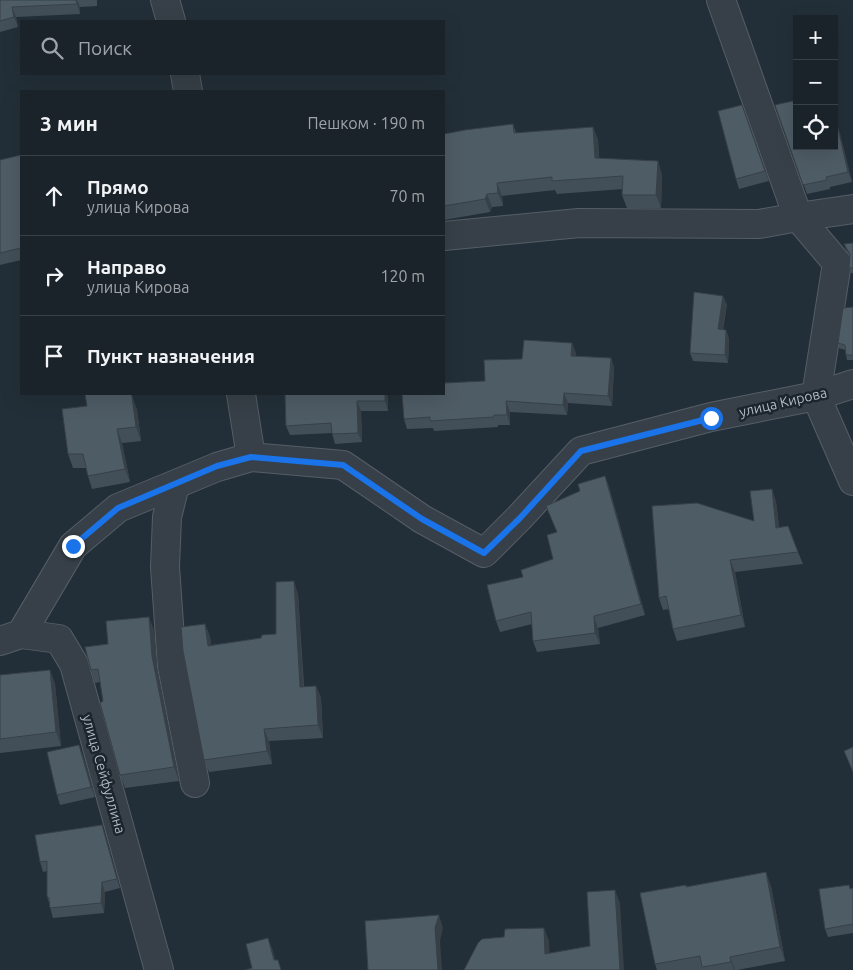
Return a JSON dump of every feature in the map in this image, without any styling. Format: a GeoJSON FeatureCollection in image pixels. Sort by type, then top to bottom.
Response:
{"type":"FeatureCollection","features":[{"type":"Feature","properties":{"kind":"street"},"geometry":{"type":"LineString","coordinates":[[165,0],[171,20]]}},
{"type":"Feature","properties":{"kind":"street"},"geometry":{"type":"LineString","coordinates":[[721,0],[798,217],[837,263],[816,396],[853,480]]}},
{"type":"Feature","properties":{"kind":"street"},"geometry":{"type":"LineString","coordinates":[[185,75],[188,90]]}},
{"type":"Feature","properties":{"kind":"street"},"geometry":{"type":"LineString","coordinates":[[445,236],[579,223],[759,224],[853,209]]}},
{"type":"Feature","properties":{"kind":"street","name":"улица Кирова"},"geometry":{"type":"LineString","coordinates":[[10,637],[73,546],[118,508],[217,466],[251,457],[343,465],[422,519],[484,553],[520,518],[581,451],[711,418],[816,396],[853,384]]}},
{"type":"Feature","properties":{"kind":"street"},"geometry":{"type":"LineString","coordinates":[[241,395],[251,457]]}},
{"type":"Feature","properties":{"kind":"street"},"geometry":{"type":"LineString","coordinates":[[175,485],[167,517],[165,567],[170,646],[172,666],[195,783]]}},
{"type":"Feature","properties":{"kind":"street","name":"улица Сейфуллина"},"geometry":{"type":"LineString","coordinates":[[10,637],[59,639],[74,664],[159,970]]}},
{"type":"Feature","properties":{"kind":"building"},"geometry":{"type":"Polygon","coordinates":[[[0,0],[76,0],[77,4],[12,7],[14,17],[0,21],[0,0]]]}},
{"type":"Feature","properties":{"kind":"building"},"geometry":{"type":"Polygon","coordinates":[[[793,101],[793,150],[838,150],[838,128],[848,172],[826,177],[827,180],[803,185],[775,105],[793,101]]]}},
{"type":"Feature","properties":{"kind":"building"},"geometry":{"type":"Polygon","coordinates":[[[742,105],[765,171],[736,179],[718,111],[742,105]]]}},
{"type":"Feature","properties":{"kind":"building"},"geometry":{"type":"Polygon","coordinates":[[[513,124],[514,133],[593,127],[595,158],[658,161],[656,195],[622,195],[623,176],[552,181],[552,177],[497,183],[498,193],[487,194],[485,199],[445,206],[445,134],[513,124]]]}},
{"type":"Feature","properties":{"kind":"building"},"geometry":{"type":"Polygon","coordinates":[[[20,155],[20,248],[0,253],[0,160],[20,155]]]}},
{"type":"Feature","properties":{"kind":"building"},"geometry":{"type":"Polygon","coordinates":[[[853,243],[853,268],[849,268],[850,254],[844,244],[853,243]]]}},
{"type":"Feature","properties":{"kind":"building"},"geometry":{"type":"Polygon","coordinates":[[[694,292],[723,296],[718,329],[726,330],[725,355],[690,353],[694,292]]]}},
{"type":"Feature","properties":{"kind":"building"},"geometry":{"type":"Polygon","coordinates":[[[853,307],[853,355],[846,355],[845,345],[838,343],[843,308],[853,307]]]}},
{"type":"Feature","properties":{"kind":"building"},"geometry":{"type":"Polygon","coordinates":[[[524,340],[572,343],[571,356],[611,358],[608,396],[564,393],[563,405],[506,401],[507,415],[494,415],[494,417],[430,421],[430,417],[404,419],[402,395],[445,395],[445,383],[485,381],[484,360],[522,359],[524,340]]]}},
{"type":"Feature","properties":{"kind":"building"},"geometry":{"type":"Polygon","coordinates":[[[85,395],[132,395],[136,427],[117,429],[125,469],[88,476],[83,454],[68,454],[62,409],[87,406],[85,395]]]}},
{"type":"Feature","properties":{"kind":"building"},"geometry":{"type":"Polygon","coordinates":[[[285,395],[385,395],[385,401],[357,401],[358,433],[332,434],[331,423],[286,426],[285,395]]]}},
{"type":"Feature","properties":{"kind":"building"},"geometry":{"type":"Polygon","coordinates":[[[605,476],[641,604],[594,616],[595,633],[533,641],[531,612],[496,621],[487,585],[523,577],[521,570],[553,559],[547,535],[557,532],[546,506],[580,491],[578,484],[605,476]]]}},
{"type":"Feature","properties":{"kind":"building"},"geometry":{"type":"Polygon","coordinates":[[[772,489],[776,528],[788,526],[798,552],[730,560],[741,615],[673,629],[666,596],[659,598],[652,506],[697,503],[754,521],[750,491],[772,489]]]}},
{"type":"Feature","properties":{"kind":"building"},"geometry":{"type":"Polygon","coordinates":[[[294,581],[300,687],[316,686],[318,725],[264,729],[267,751],[204,760],[183,651],[181,627],[205,624],[208,646],[276,634],[276,582],[294,581]]]}},
{"type":"Feature","properties":{"kind":"building"},"geometry":{"type":"Polygon","coordinates":[[[149,617],[152,656],[174,767],[120,775],[100,703],[103,701],[98,669],[91,670],[85,647],[108,644],[106,621],[149,617]]]}},
{"type":"Feature","properties":{"kind":"building"},"geometry":{"type":"Polygon","coordinates":[[[50,670],[56,732],[0,739],[0,675],[50,670]]]}},
{"type":"Feature","properties":{"kind":"building"},"geometry":{"type":"Polygon","coordinates":[[[79,745],[91,787],[57,795],[47,752],[79,745]]]}},
{"type":"Feature","properties":{"kind":"building"},"geometry":{"type":"Polygon","coordinates":[[[853,747],[853,772],[844,751],[853,747]]]}},
{"type":"Feature","properties":{"kind":"building"},"geometry":{"type":"Polygon","coordinates":[[[102,825],[117,879],[102,882],[101,903],[50,908],[47,896],[47,861],[40,862],[35,835],[102,825]]]}},
{"type":"Feature","properties":{"kind":"building"},"geometry":{"type":"Polygon","coordinates":[[[766,872],[780,947],[730,957],[731,962],[702,967],[700,956],[655,964],[640,893],[686,885],[686,887],[766,872]]]}},
{"type":"Feature","properties":{"kind":"building"},"geometry":{"type":"Polygon","coordinates":[[[849,885],[850,889],[853,888],[853,924],[825,929],[819,889],[849,885]]]}},
{"type":"Feature","properties":{"kind":"building"},"geometry":{"type":"Polygon","coordinates":[[[615,890],[620,970],[464,970],[482,939],[504,937],[505,929],[544,928],[545,954],[590,946],[587,892],[615,890]]]}},
{"type":"Feature","properties":{"kind":"building"},"geometry":{"type":"Polygon","coordinates":[[[439,915],[435,928],[438,970],[368,970],[365,921],[439,915]]]}},
{"type":"Feature","properties":{"kind":"building"},"geometry":{"type":"Polygon","coordinates":[[[268,938],[274,960],[278,960],[281,970],[245,970],[252,968],[246,944],[268,938]]]}},
{"type":"Feature","properties":{"kind":"route"},"geometry":{"type":"LineString","coordinates":[[73,546],[118,508],[217,466],[251,457],[343,465],[422,519],[484,553],[520,518],[581,451],[711,418]]}}]}
